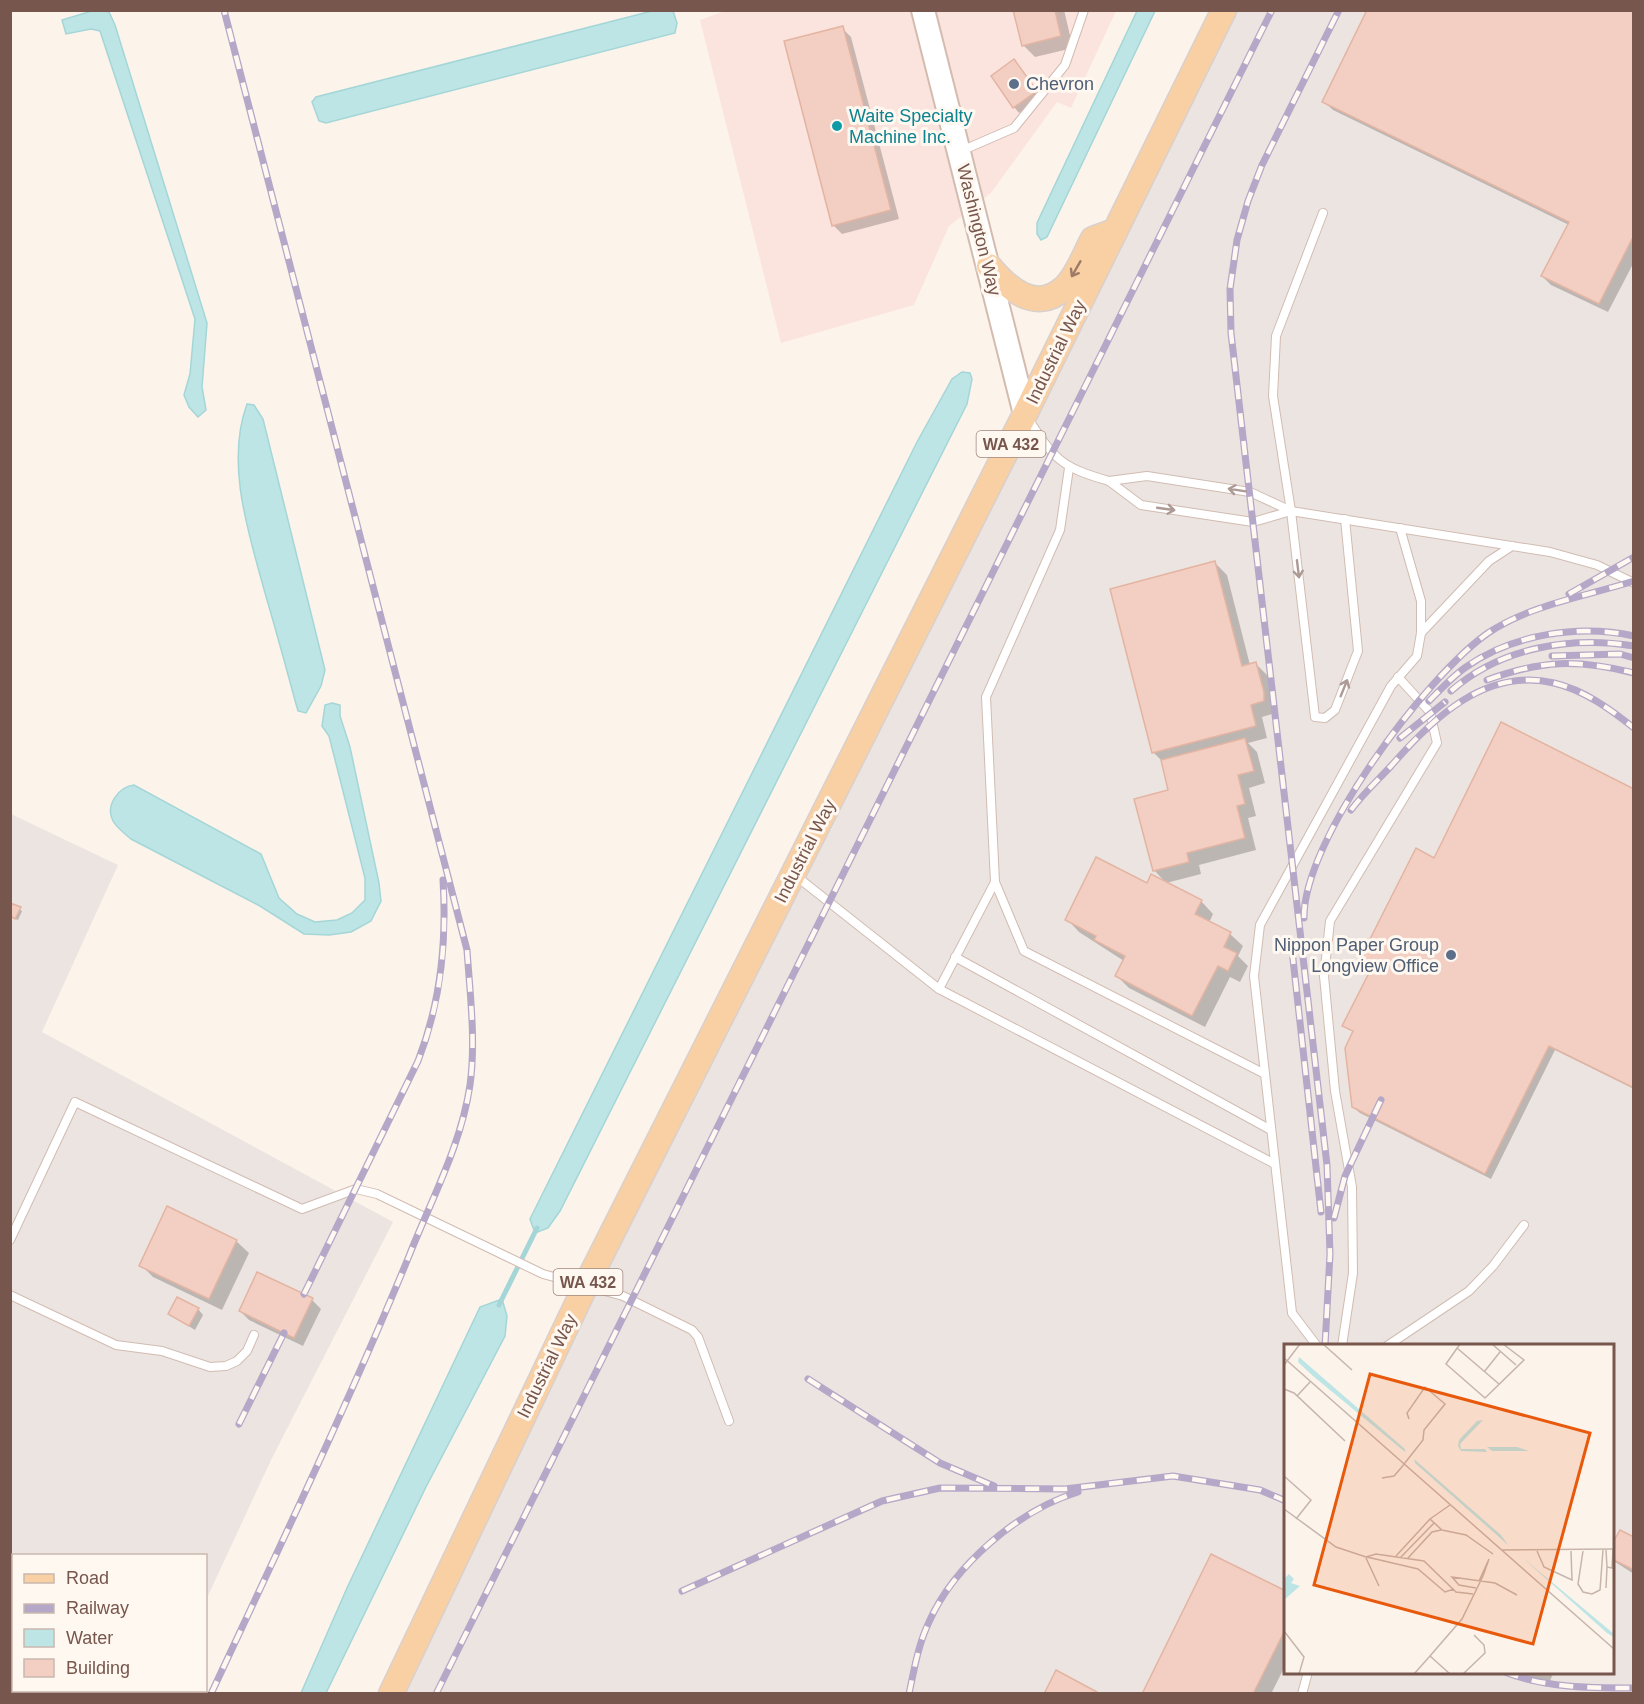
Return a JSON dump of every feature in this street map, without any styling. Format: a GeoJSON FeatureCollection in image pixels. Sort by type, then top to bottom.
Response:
{"type":"FeatureCollection","features":[{"type":"Feature","properties":{"kind":"main road","name":"Washington Way"},"geometry":{"type":"LineString","coordinates":[[923,10],[1025,414]]}},
{"type":"Feature","properties":{"kind":"main road","name":"Industrial Way"},"geometry":{"type":"LineString","coordinates":[[391,1694],[586,1285],[1025,414],[1224,10]]}},
{"type":"Feature","properties":{"kind":"main road"},"geometry":{"type":"LineString","coordinates":[[989,266],[1014,292],[1026,297],[1047,297],[1065,287],[1093,239],[1116,231]]}},
{"type":"Feature","properties":{"kind":"lane"},"geometry":{"type":"LineString","coordinates":[[960,151],[1014,128],[1065,65],[1084,10]]}},
{"type":"Feature","properties":{"kind":"lane"},"geometry":{"type":"LineString","coordinates":[[1323,213],[1276,336],[1273,396],[1291,511],[1315,717],[1325,718],[1335,710],[1359,651],[1345,519]]}},
{"type":"Feature","properties":{"kind":"lane"},"geometry":{"type":"LineString","coordinates":[[1025,414],[1051,454],[1069,468],[1109,481],[1141,505],[1253,522],[1291,511]]}},
{"type":"Feature","properties":{"kind":"lane"},"geometry":{"type":"LineString","coordinates":[[1069,468],[1060,530],[986,697],[994,882],[1024,951],[1265,1074]]}},
{"type":"Feature","properties":{"kind":"lane"},"geometry":{"type":"LineString","coordinates":[[1109,481],[1147,476],[1250,492],[1291,511],[1550,552],[1597,565],[1634,583]]}},
{"type":"Feature","properties":{"kind":"lane"},"geometry":{"type":"LineString","coordinates":[[1315,1344],[1292,1313],[1254,976],[1260,925],[1385,696],[1417,656],[1421,633],[1421,601],[1400,528]]}},
{"type":"Feature","properties":{"kind":"lane"},"geometry":{"type":"LineString","coordinates":[[1421,633],[1489,561],[1512,546]]}},
{"type":"Feature","properties":{"kind":"lane"},"geometry":{"type":"LineString","coordinates":[[1342,1344],[1353,1273],[1352,1187],[1335,1091],[1324,976],[1330,921],[1437,743],[1434,721],[1430,712],[1398,677]]}},
{"type":"Feature","properties":{"kind":"lane"},"geometry":{"type":"LineString","coordinates":[[793,874],[939,989],[1275,1164]]}},
{"type":"Feature","properties":{"kind":"lane"},"geometry":{"type":"LineString","coordinates":[[939,989],[994,882]]}},
{"type":"Feature","properties":{"kind":"lane"},"geometry":{"type":"LineString","coordinates":[[955,957],[1271,1130]]}},
{"type":"Feature","properties":{"kind":"lane"},"geometry":{"type":"LineString","coordinates":[[10,1240],[75,1102],[302,1209],[356,1189],[377,1194],[543,1274],[623,1296],[692,1330],[703,1344],[718,1398],[729,1421]]}},
{"type":"Feature","properties":{"kind":"lane"},"geometry":{"type":"LineString","coordinates":[[1390,1344],[1469,1291],[1493,1266],[1524,1225]]}},
{"type":"Feature","properties":{"kind":"lane"},"geometry":{"type":"LineString","coordinates":[[10,1295],[116,1345],[162,1351],[210,1367],[237,1361],[247,1351],[254,1335]]}},
{"type":"Feature","properties":{"kind":"lane"},"geometry":{"type":"LineString","coordinates":[[1302,1694],[1307,1674]]}},
{"type":"Feature","properties":{"kind":"shaded area"},"geometry":{"type":"Polygon","coordinates":[[[728,10],[1116,11],[1071,108],[1057,102],[991,193],[949,226],[914,305],[781,343],[700,20],[728,10]]]}},
{"type":"Feature","properties":{"kind":"shaded area"},"geometry":{"type":"Polygon","coordinates":[[[1224,11],[1633,11],[1633,1693],[393,1694],[1224,11]]]}},
{"type":"Feature","properties":{"kind":"shaded area"},"geometry":{"type":"Polygon","coordinates":[[[11,814],[118,865],[42,1032],[393,1222],[271,1460],[207,1598],[207,1554],[12,1554],[12,1692],[162,1693],[11,1694],[11,814]]]}},
{"type":"Feature","properties":{"kind":"water"},"geometry":{"type":"Polygon","coordinates":[[[95,10],[109,12],[115,25],[207,323],[202,387],[206,410],[198,417],[189,407],[184,395],[190,374],[195,319],[100,31],[91,29],[66,34],[62,20],[95,10]]]}},
{"type":"Feature","properties":{"kind":"water"},"geometry":{"type":"Polygon","coordinates":[[[656,10],[673,11],[677,23],[675,33],[326,123],[319,121],[312,102],[316,97],[656,10]]]}},
{"type":"Feature","properties":{"kind":"water"},"geometry":{"type":"Polygon","coordinates":[[[1137,11],[1155,11],[1047,237],[1041,240],[1037,234],[1037,223],[1137,11]]]}},
{"type":"Feature","properties":{"kind":"water"},"geometry":{"type":"Polygon","coordinates":[[[962,372],[970,373],[972,379],[967,404],[560,1211],[548,1228],[535,1233],[530,1219],[917,442],[952,379],[962,372]]]}},
{"type":"Feature","properties":{"kind":"water"},"geometry":{"type":"Polygon","coordinates":[[[247,404],[254,405],[263,419],[325,670],[321,686],[306,713],[298,711],[246,523],[238,451],[247,404]]]}},
{"type":"Feature","properties":{"kind":"water"},"geometry":{"type":"Polygon","coordinates":[[[332,703],[340,705],[340,716],[350,747],[381,901],[371,921],[351,932],[329,935],[304,934],[260,906],[131,839],[113,821],[111,809],[114,798],[123,789],[134,785],[261,854],[279,898],[297,914],[315,922],[337,920],[352,913],[365,900],[365,878],[329,736],[322,726],[325,705],[332,703]]]}},
{"type":"Feature","properties":{"kind":"water"},"geometry":{"type":"Polygon","coordinates":[[[502,1299],[507,1316],[505,1336],[426,1487],[326,1693],[301,1693],[347,1588],[480,1307],[502,1299]]]}},
{"type":"Feature","properties":{"kind":"building"},"geometry":{"type":"Polygon","coordinates":[[[1013,10],[1055,10],[1061,36],[1022,46],[1013,10]]]}},
{"type":"Feature","properties":{"kind":"building"},"geometry":{"type":"Polygon","coordinates":[[[1367,10],[1634,10],[1634,235],[1599,304],[1541,276],[1569,222],[1322,102],[1367,10]]]}},
{"type":"Feature","properties":{"kind":"building","name":"Waite Specialty Machine Inc."},"geometry":{"type":"Polygon","coordinates":[[[843,26],[891,210],[832,226],[784,41],[843,26]]]}},
{"type":"Feature","properties":{"kind":"building","name":"Chevron"},"geometry":{"type":"Polygon","coordinates":[[[1014,59],[1037,91],[1013,108],[991,76],[1014,59]]]}},
{"type":"Feature","properties":{"kind":"building"},"geometry":{"type":"Polygon","coordinates":[[[1215,561],[1242,666],[1256,662],[1264,692],[1264,701],[1251,705],[1256,726],[1152,753],[1110,589],[1215,561]]]}},
{"type":"Feature","properties":{"kind":"building"},"geometry":{"type":"Polygon","coordinates":[[[1501,722],[1634,789],[1634,1088],[1549,1046],[1485,1174],[1352,1107],[1345,1048],[1353,1031],[1342,1026],[1373,965],[1360,959],[1416,848],[1434,858],[1501,722]]]}},
{"type":"Feature","properties":{"kind":"building"},"geometry":{"type":"Polygon","coordinates":[[[1245,738],[1254,771],[1238,775],[1245,804],[1237,806],[1245,838],[1187,853],[1189,862],[1153,871],[1134,799],[1168,790],[1161,760],[1245,738]]]}},
{"type":"Feature","properties":{"kind":"building"},"geometry":{"type":"Polygon","coordinates":[[[1096,857],[1147,883],[1151,874],[1202,900],[1195,914],[1231,932],[1224,947],[1237,953],[1228,971],[1218,966],[1192,1016],[1115,976],[1125,956],[1094,940],[1096,936],[1065,920],[1096,857]]]}},
{"type":"Feature","properties":{"kind":"building"},"geometry":{"type":"Polygon","coordinates":[[[10,903],[21,907],[15,919],[10,916],[10,903]]]}},
{"type":"Feature","properties":{"kind":"building"},"geometry":{"type":"Polygon","coordinates":[[[167,1206],[237,1240],[209,1299],[139,1266],[167,1206]]]}},
{"type":"Feature","properties":{"kind":"building"},"geometry":{"type":"Polygon","coordinates":[[[257,1272],[313,1298],[294,1338],[239,1311],[257,1272]]]}},
{"type":"Feature","properties":{"kind":"building"},"geometry":{"type":"Polygon","coordinates":[[[177,1297],[199,1308],[189,1326],[168,1314],[177,1297]]]}},
{"type":"Feature","properties":{"kind":"building"},"geometry":{"type":"Polygon","coordinates":[[[1620,1530],[1634,1537],[1634,1570],[1614,1560],[1614,1540],[1620,1530]]]}},
{"type":"Feature","properties":{"kind":"building"},"geometry":{"type":"Polygon","coordinates":[[[1211,1554],[1284,1590],[1284,1632],[1253,1694],[1142,1694],[1211,1554]]]}},
{"type":"Feature","properties":{"kind":"building"},"geometry":{"type":"Polygon","coordinates":[[[1056,1670],[1097,1692],[1097,1694],[1044,1694],[1056,1670]]]}},
{"type":"Feature","properties":{"kind":"waterway"},"geometry":{"type":"LineString","coordinates":[[499,1305],[537,1228]]}},
{"type":"Feature","properties":{"kind":"railway"},"geometry":{"type":"LineString","coordinates":[[211,1694],[337,1421],[453,1151],[466,1108],[472,1068],[472,1018],[467,950],[224,10]]}},
{"type":"Feature","properties":{"kind":"railway"},"geometry":{"type":"LineString","coordinates":[[436,1694],[1272,10]]}},
{"type":"Feature","properties":{"kind":"railway"},"geometry":{"type":"LineString","coordinates":[[1325,1344],[1330,1254],[1327,1165],[1231,333],[1230,289],[1237,240],[1248,201],[1262,165],[1339,10]]}},
{"type":"Feature","properties":{"kind":"railway"},"geometry":{"type":"LineString","coordinates":[[1569,594],[1634,557]]}},
{"type":"Feature","properties":{"kind":"railway"},"geometry":{"type":"LineString","coordinates":[[1304,918],[1309,885],[1324,847],[1345,805],[1372,762],[1402,722],[1462,654],[1488,633],[1522,615],[1634,581]]}},
{"type":"Feature","properties":{"kind":"railway"},"geometry":{"type":"LineString","coordinates":[[1429,701],[1466,667],[1484,656],[1525,640],[1547,635],[1591,631],[1634,636]]}},
{"type":"Feature","properties":{"kind":"railway"},"geometry":{"type":"LineString","coordinates":[[1451,691],[1492,664],[1537,648],[1585,643],[1634,646]]}},
{"type":"Feature","properties":{"kind":"railway"},"geometry":{"type":"LineString","coordinates":[[1552,656],[1620,654],[1634,658]]}},
{"type":"Feature","properties":{"kind":"railway"},"geometry":{"type":"LineString","coordinates":[[1487,680],[1525,668],[1560,664],[1595,665],[1634,673]]}},
{"type":"Feature","properties":{"kind":"railway"},"geometry":{"type":"LineString","coordinates":[[1351,810],[1407,748],[1442,715],[1483,690],[1505,683],[1529,680],[1565,686],[1596,701],[1634,728]]}},
{"type":"Feature","properties":{"kind":"railway"},"geometry":{"type":"LineString","coordinates":[[1400,738],[1445,702]]}},
{"type":"Feature","properties":{"kind":"railway"},"geometry":{"type":"LineString","coordinates":[[304,1294],[418,1061],[426,1039],[441,972],[444,927],[443,880]]}},
{"type":"Feature","properties":{"kind":"railway"},"geometry":{"type":"LineString","coordinates":[[1292,950],[1321,1212]]}},
{"type":"Feature","properties":{"kind":"railway"},"geometry":{"type":"LineString","coordinates":[[1334,1218],[1345,1176],[1381,1100]]}},
{"type":"Feature","properties":{"kind":"railway"},"geometry":{"type":"LineString","coordinates":[[239,1424],[284,1333]]}},
{"type":"Feature","properties":{"kind":"railway"},"geometry":{"type":"LineString","coordinates":[[808,1379],[940,1463],[994,1486]]}},
{"type":"Feature","properties":{"kind":"railway"},"geometry":{"type":"LineString","coordinates":[[682,1591],[882,1501],[940,1488],[1065,1489],[1173,1476],[1260,1490],[1284,1500]]}},
{"type":"Feature","properties":{"kind":"railway"},"geometry":{"type":"LineString","coordinates":[[909,1694],[925,1631],[940,1601],[955,1580],[991,1542],[1012,1526],[1056,1500],[1078,1492]]}},
{"type":"Feature","properties":{"kind":"railway"},"geometry":{"type":"LineString","coordinates":[[1511,1674],[1552,1684],[1634,1688]]}},
{"type":"Feature","properties":{"kind":"place","name":"Chevron"},"geometry":{"type":"Point","coordinates":[1014,84]}},
{"type":"Feature","properties":{"kind":"place","name":"Waite Specialty Machine Inc."},"geometry":{"type":"Point","coordinates":[837,126]}},
{"type":"Feature","properties":{"kind":"place","name":"Nippon Paper Group Longview Office"},"geometry":{"type":"Point","coordinates":[1451,955]}}]}
